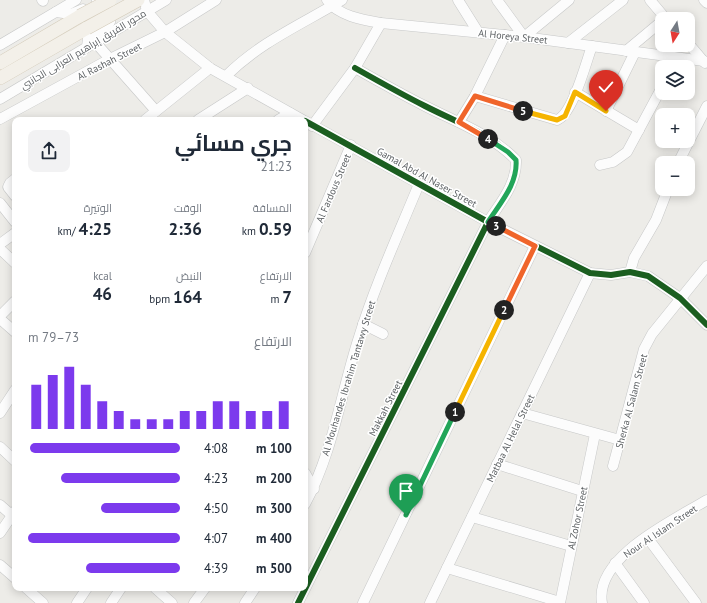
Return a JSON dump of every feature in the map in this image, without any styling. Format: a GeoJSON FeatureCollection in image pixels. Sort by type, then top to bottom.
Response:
{"type":"FeatureCollection","features":[{"type":"Feature","properties":{"kind":"main road"},"geometry":{"type":"LineString","coordinates":[[0,63],[110,0]]}},
{"type":"Feature","properties":{"kind":"main road"},"geometry":{"type":"LineString","coordinates":[[0,78],[86,28],[138,0]]}},
{"type":"Feature","properties":{"kind":"street"},"geometry":{"type":"LineString","coordinates":[[0,45],[76,0]]}},
{"type":"Feature","properties":{"kind":"street","name":"Gamal Abd Al Naser Street"},"geometry":{"type":"LineString","coordinates":[[134,0],[138,6],[147,11],[166,32],[210,68],[298,117]]}},
{"type":"Feature","properties":{"kind":"street","name":"Gamal Abd Al Naser Street"},"geometry":{"type":"LineString","coordinates":[[144,0],[147,11]]}},
{"type":"Feature","properties":{"kind":"street","name":"محور الفريق إبراهيم العرابى الجانبي"},"geometry":{"type":"LineString","coordinates":[[0,99],[166,0]]}},
{"type":"Feature","properties":{"kind":"street","name":"Al Rashah Street"},"geometry":{"type":"LineString","coordinates":[[0,119],[110,59],[166,32],[216,0]]}},
{"type":"Feature","properties":{"kind":"street"},"geometry":{"type":"LineString","coordinates":[[226,76],[240,63],[273,38],[329,3],[342,0]]}},
{"type":"Feature","properties":{"kind":"street"},"geometry":{"type":"LineString","coordinates":[[458,0],[478,32]]}},
{"type":"Feature","properties":{"kind":"street"},"geometry":{"type":"LineString","coordinates":[[510,0],[500,3],[524,37],[569,0]]}},
{"type":"Feature","properties":{"kind":"street"},"geometry":{"type":"LineString","coordinates":[[568,43],[623,0]]}},
{"type":"Feature","properties":{"kind":"street"},"geometry":{"type":"LineString","coordinates":[[650,0],[659,12]]}},
{"type":"Feature","properties":{"kind":"street"},"geometry":{"type":"LineString","coordinates":[[704,0],[707,3]]}},
{"type":"Feature","properties":{"kind":"street"},"geometry":{"type":"LineString","coordinates":[[56,12],[74,13],[95,2],[102,2],[111,16],[111,21],[108,25],[88,38],[91,45],[110,59],[156,111]]}},
{"type":"Feature","properties":{"kind":"street","name":"Al Horeya Street"},"geometry":{"type":"LineString","coordinates":[[329,3],[355,18],[381,23],[524,37],[631,51],[706,63]]}},
{"type":"Feature","properties":{"kind":"street"},"geometry":{"type":"LineString","coordinates":[[308,121],[355,68],[381,23]]}},
{"type":"Feature","properties":{"kind":"street"},"geometry":{"type":"LineString","coordinates":[[606,111],[631,51],[655,28]]}},
{"type":"Feature","properties":{"kind":"street"},"geometry":{"type":"LineString","coordinates":[[355,68],[459,122],[475,96],[505,35]]}},
{"type":"Feature","properties":{"kind":"street"},"geometry":{"type":"LineString","coordinates":[[475,96],[557,120],[565,116],[592,46]]}},
{"type":"Feature","properties":{"kind":"street"},"geometry":{"type":"LineString","coordinates":[[695,51],[706,63]]}},
{"type":"Feature","properties":{"kind":"street"},"geometry":{"type":"LineString","coordinates":[[149,117],[210,68]]}},
{"type":"Feature","properties":{"kind":"street"},"geometry":{"type":"LineString","coordinates":[[203,117],[248,88]]}},
{"type":"Feature","properties":{"kind":"street"},"geometry":{"type":"LineString","coordinates":[[575,92],[639,130]]}},
{"type":"Feature","properties":{"kind":"street"},"geometry":{"type":"LineString","coordinates":[[600,165],[613,162],[627,152],[655,100]]}},
{"type":"Feature","properties":{"kind":"street"},"geometry":{"type":"LineString","coordinates":[[682,156],[707,106]]}},
{"type":"Feature","properties":{"kind":"street"},"geometry":{"type":"LineString","coordinates":[[283,117],[290,113]]}},
{"type":"Feature","properties":{"kind":"street","name":"Makkah Street"},"geometry":{"type":"LineString","coordinates":[[308,583],[488,222],[510,188],[516,172],[516,160],[502,148],[459,122]]}},
{"type":"Feature","properties":{"kind":"street","name":"Gamal Abd Al Naser Street"},"geometry":{"type":"LineString","coordinates":[[308,123],[488,222],[590,273],[611,275],[630,272],[648,276],[680,298],[707,325]]}},
{"type":"Feature","properties":{"kind":"street","name":"Al Fardous Street"},"geometry":{"type":"LineString","coordinates":[[308,246],[351,145]]}},
{"type":"Feature","properties":{"kind":"street"},"geometry":{"type":"LineString","coordinates":[[12,181],[8,187],[12,192]]}},
{"type":"Feature","properties":{"kind":"street","name":"Al Mouhandes Ibrahim Tantawy Street"},"geometry":{"type":"LineString","coordinates":[[308,499],[314,489],[328,447],[371,300],[419,184]]}},
{"type":"Feature","properties":{"kind":"street"},"geometry":{"type":"LineString","coordinates":[[630,272],[640,246],[656,220],[665,196]]}},
{"type":"Feature","properties":{"kind":"street"},"geometry":{"type":"LineString","coordinates":[[0,203],[12,218]]}},
{"type":"Feature","properties":{"kind":"street"},"geometry":{"type":"LineString","coordinates":[[0,244],[12,235]]}},
{"type":"Feature","properties":{"kind":"street"},"geometry":{"type":"LineString","coordinates":[[363,603],[535,246]]}},
{"type":"Feature","properties":{"kind":"street"},"geometry":{"type":"LineString","coordinates":[[0,249],[12,260]]}},
{"type":"Feature","properties":{"kind":"street","name":"Sherka Al Salam Street"},"geometry":{"type":"LineString","coordinates":[[613,466],[644,349],[652,334],[707,266]]}},
{"type":"Feature","properties":{"kind":"street","name":"Matbaa Al Helal Street"},"geometry":{"type":"LineString","coordinates":[[430,603],[590,273]]}},
{"type":"Feature","properties":{"kind":"street"},"geometry":{"type":"LineString","coordinates":[[0,301],[11,305],[0,318],[12,329]]}},
{"type":"Feature","properties":{"kind":"street"},"geometry":{"type":"LineString","coordinates":[[363,324],[383,334]]}},
{"type":"Feature","properties":{"kind":"street"},"geometry":{"type":"LineString","coordinates":[[0,413],[12,395]]}},
{"type":"Feature","properties":{"kind":"street"},"geometry":{"type":"LineString","coordinates":[[522,413],[620,440]]}},
{"type":"Feature","properties":{"kind":"street","name":"Al Zohor Street"},"geometry":{"type":"LineString","coordinates":[[560,602],[570,546],[595,434]]}},
{"type":"Feature","properties":{"kind":"street"},"geometry":{"type":"LineString","coordinates":[[0,447],[12,458]]}},
{"type":"Feature","properties":{"kind":"street"},"geometry":{"type":"LineString","coordinates":[[498,464],[582,491]]}},
{"type":"Feature","properties":{"kind":"street"},"geometry":{"type":"LineString","coordinates":[[308,478],[314,489]]}},
{"type":"Feature","properties":{"kind":"street","name":"Nour Al Islam Street"},"geometry":{"type":"LineString","coordinates":[[614,563],[647,537],[707,500]]}},
{"type":"Feature","properties":{"kind":"street"},"geometry":{"type":"LineString","coordinates":[[0,504],[12,513]]}},
{"type":"Feature","properties":{"kind":"street"},"geometry":{"type":"LineString","coordinates":[[472,517],[570,546]]}},
{"type":"Feature","properties":{"kind":"street"},"geometry":{"type":"LineString","coordinates":[[0,534],[12,518]]}},
{"type":"Feature","properties":{"kind":"street"},"geometry":{"type":"LineString","coordinates":[[647,537],[696,603]]}},
{"type":"Feature","properties":{"kind":"street"},"geometry":{"type":"LineString","coordinates":[[602,603],[602,587],[606,576],[614,563],[644,603]]}},
{"type":"Feature","properties":{"kind":"street"},"geometry":{"type":"LineString","coordinates":[[0,565],[12,575]]}},
{"type":"Feature","properties":{"kind":"street"},"geometry":{"type":"LineString","coordinates":[[447,568],[560,602]]}},
{"type":"Feature","properties":{"kind":"street"},"geometry":{"type":"LineString","coordinates":[[29,591],[43,603]]}},
{"type":"Feature","properties":{"kind":"street"},"geometry":{"type":"LineString","coordinates":[[77,603],[85,591]]}},
{"type":"Feature","properties":{"kind":"street"},"geometry":{"type":"LineString","coordinates":[[111,603],[119,591]]}},
{"type":"Feature","properties":{"kind":"street"},"geometry":{"type":"LineString","coordinates":[[158,591],[172,603]]}},
{"type":"Feature","properties":{"kind":"street"},"geometry":{"type":"LineString","coordinates":[[194,603],[203,591]]}},
{"type":"Feature","properties":{"kind":"street"},"geometry":{"type":"LineString","coordinates":[[245,603],[253,591]]}},
{"type":"Feature","properties":{"kind":"street","name":"Makkah Street"},"geometry":{"type":"LineString","coordinates":[[298,603],[304,591]]}},
{"type":"Feature","properties":{"kind":"cycle path"},"geometry":{"type":"LineString","coordinates":[[308,583],[488,222],[507,193],[516,169],[516,160],[496,143],[473,129],[407,97],[355,68]]}},
{"type":"Feature","properties":{"kind":"cycle path"},"geometry":{"type":"LineString","coordinates":[[308,123],[488,222],[590,273],[611,275],[630,272],[648,276],[680,298],[707,325]]}},
{"type":"Feature","properties":{"kind":"cycle path"},"geometry":{"type":"LineString","coordinates":[[298,603],[304,591]]}},
{"type":"Feature","properties":{"kind":"route"},"geometry":{"type":"LineString","coordinates":[[406,515],[535,246],[488,222],[510,188],[516,172],[516,160],[508,152],[476,130],[459,122],[475,96],[557,120],[565,116],[575,92],[606,111]]}}]}
